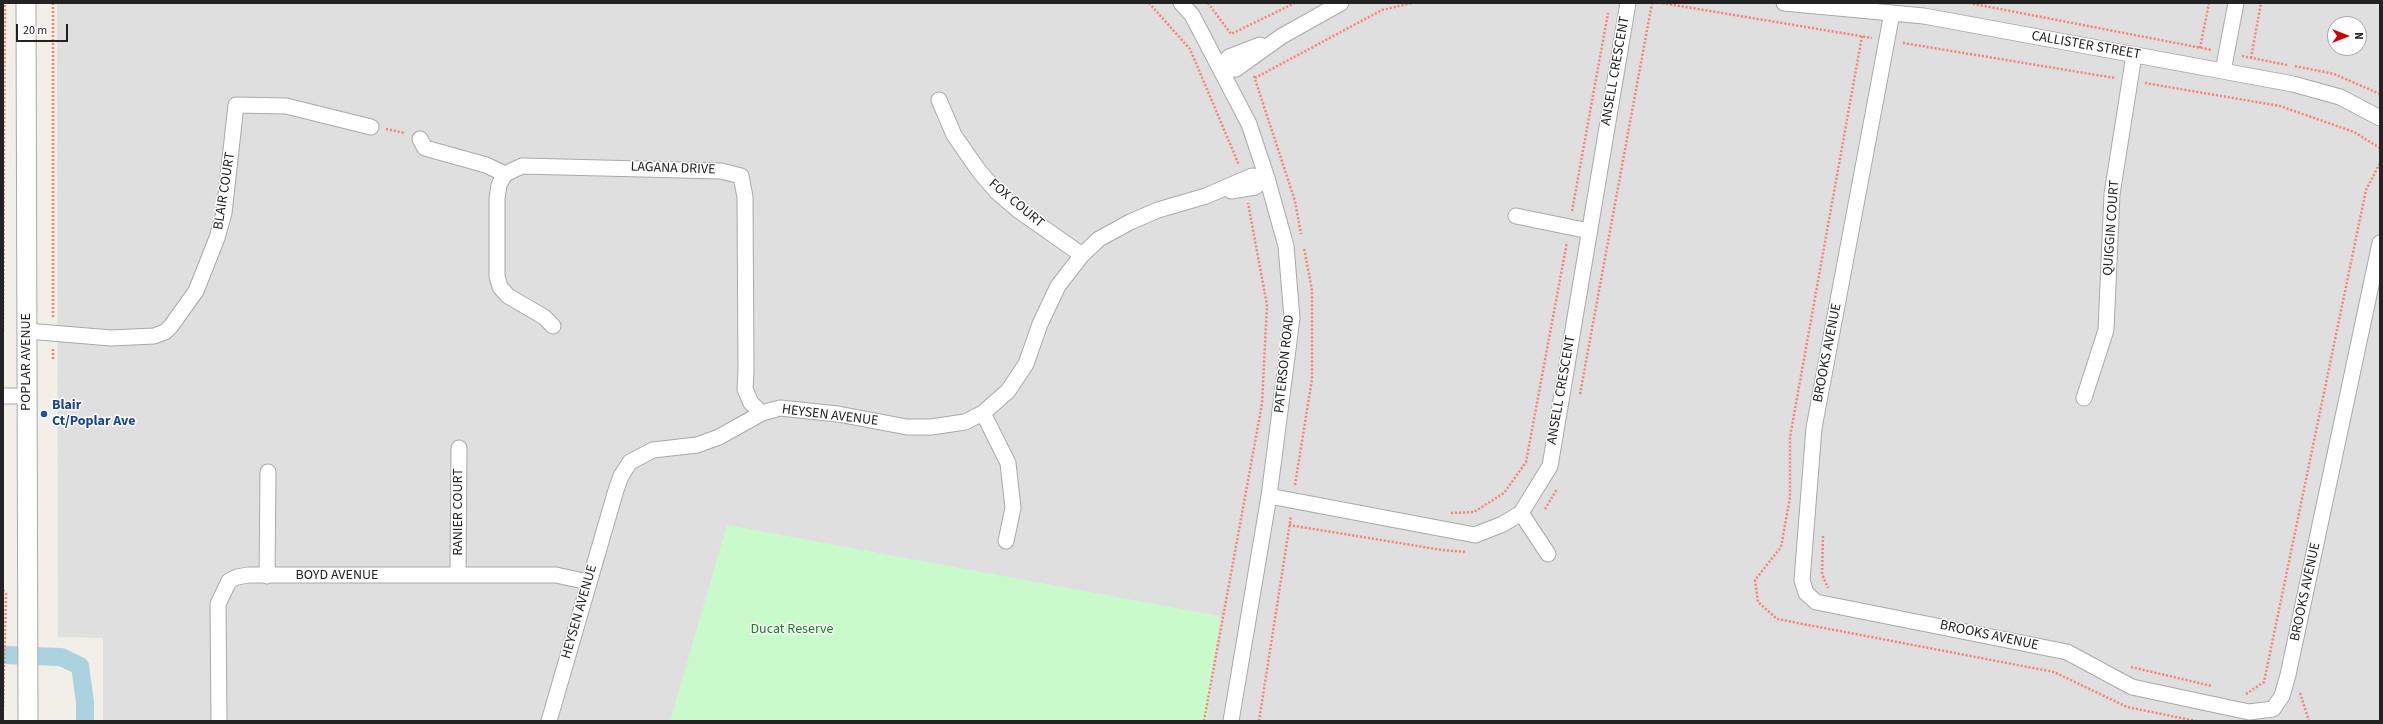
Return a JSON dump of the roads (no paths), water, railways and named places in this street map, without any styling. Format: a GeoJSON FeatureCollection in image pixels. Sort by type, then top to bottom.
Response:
{"type":"FeatureCollection","features":[{"type":"Feature","properties":{"kind":"street","name":"POPLAR AVENUE"},"geometry":{"type":"LineString","coordinates":[[26,3],[28,721]]}},
{"type":"Feature","properties":{"kind":"street","name":"PATERSON ROAD"},"geometry":{"type":"LineString","coordinates":[[1181,3],[1192,15],[1248,124],[1267,178],[1286,246],[1292,318],[1269,496],[1231,721]]}},
{"type":"Feature","properties":{"kind":"street"},"geometry":{"type":"LineString","coordinates":[[1221,70],[1236,69],[1282,36],[1341,3]]}},
{"type":"Feature","properties":{"kind":"street","name":"ANSELL CRESCENT"},"geometry":{"type":"LineString","coordinates":[[1269,496],[1475,534],[1503,524],[1525,519],[1550,466],[1628,3]]}},
{"type":"Feature","properties":{"kind":"street","name":"CALLISTER STREET"},"geometry":{"type":"LineString","coordinates":[[1784,3],[1924,16],[2293,84],[2340,97],[2380,118]]}},
{"type":"Feature","properties":{"kind":"street"},"geometry":{"type":"LineString","coordinates":[[2223,72],[2236,3]]}},
{"type":"Feature","properties":{"kind":"street","name":"BROOKS AVENUE"},"geometry":{"type":"LineString","coordinates":[[1892,14],[1814,428],[1802,580],[1806,593],[1816,602],[2067,652],[2132,687],[2249,712],[2273,709],[2282,696],[2288,675],[2380,243]]}},
{"type":"Feature","properties":{"kind":"street","name":"QUIGGIN COURT"},"geometry":{"type":"LineString","coordinates":[[2084,398],[2106,330],[2112,194],[2134,55]]}},
{"type":"Feature","properties":{"kind":"street","name":"FOX COURT"},"geometry":{"type":"LineString","coordinates":[[939,100],[954,135],[979,171],[998,192],[1018,210],[1082,255]]}},
{"type":"Feature","properties":{"kind":"street","name":"BLAIR COURT"},"geometry":{"type":"LineString","coordinates":[[27,331],[111,338],[154,336],[165,332],[171,326],[196,291],[217,238],[224,213],[236,105],[286,106],[371,127]]}},
{"type":"Feature","properties":{"kind":"street"},"geometry":{"type":"LineString","coordinates":[[420,139],[425,148],[486,165],[505,174],[499,185],[497,199],[497,276],[500,287],[508,296],[544,317],[553,326]]}},
{"type":"Feature","properties":{"kind":"street","name":"LAGANA DRIVE"},"geometry":{"type":"LineString","coordinates":[[505,174],[522,166],[721,171],[741,176],[745,197],[746,372],[762,400],[762,413]]}},
{"type":"Feature","properties":{"kind":"street","name":"HEYSEN AVENUE"},"geometry":{"type":"LineString","coordinates":[[549,721],[588,582],[618,483],[630,462],[641,454],[653,450],[697,446],[719,437],[762,413],[780,408],[796,409],[907,427],[931,427],[965,422],[983,413],[1008,391],[1026,364],[1040,324],[1058,286],[1082,255],[1099,240],[1130,222],[1245,184],[1256,187],[1267,178]]}},
{"type":"Feature","properties":{"kind":"street"},"geometry":{"type":"LineString","coordinates":[[1516,216],[1589,231]]}},
{"type":"Feature","properties":{"kind":"street"},"geometry":{"type":"LineString","coordinates":[[3,396],[27,396]]}},
{"type":"Feature","properties":{"kind":"street"},"geometry":{"type":"LineString","coordinates":[[983,413],[1008,463],[1013,508],[1006,541]]}},
{"type":"Feature","properties":{"kind":"street","name":"RANIER COURT"},"geometry":{"type":"LineString","coordinates":[[458,575],[459,448]]}},
{"type":"Feature","properties":{"kind":"street"},"geometry":{"type":"LineString","coordinates":[[267,576],[268,472]]}},
{"type":"Feature","properties":{"kind":"street"},"geometry":{"type":"LineString","coordinates":[[1525,519],[1548,554]]}},
{"type":"Feature","properties":{"kind":"street","name":"BOYD AVENUE"},"geometry":{"type":"LineString","coordinates":[[219,721],[218,604],[222,592],[229,581],[237,577],[556,575],[588,582]]}},
{"type":"Feature","properties":{"kind":"waterway"},"geometry":{"type":"LineString","coordinates":[[3,655],[61,657],[80,666],[85,702],[85,721]]}},
{"type":"Feature","properties":{"kind":"place","name":"Blair Ct/Poplar Ave"},"geometry":{"type":"Point","coordinates":[44,414]}},
{"type":"Feature","properties":{"kind":"park label","name":"Ducat Reserve"},"geometry":{"type":"Point","coordinates":[792,630]}}]}
